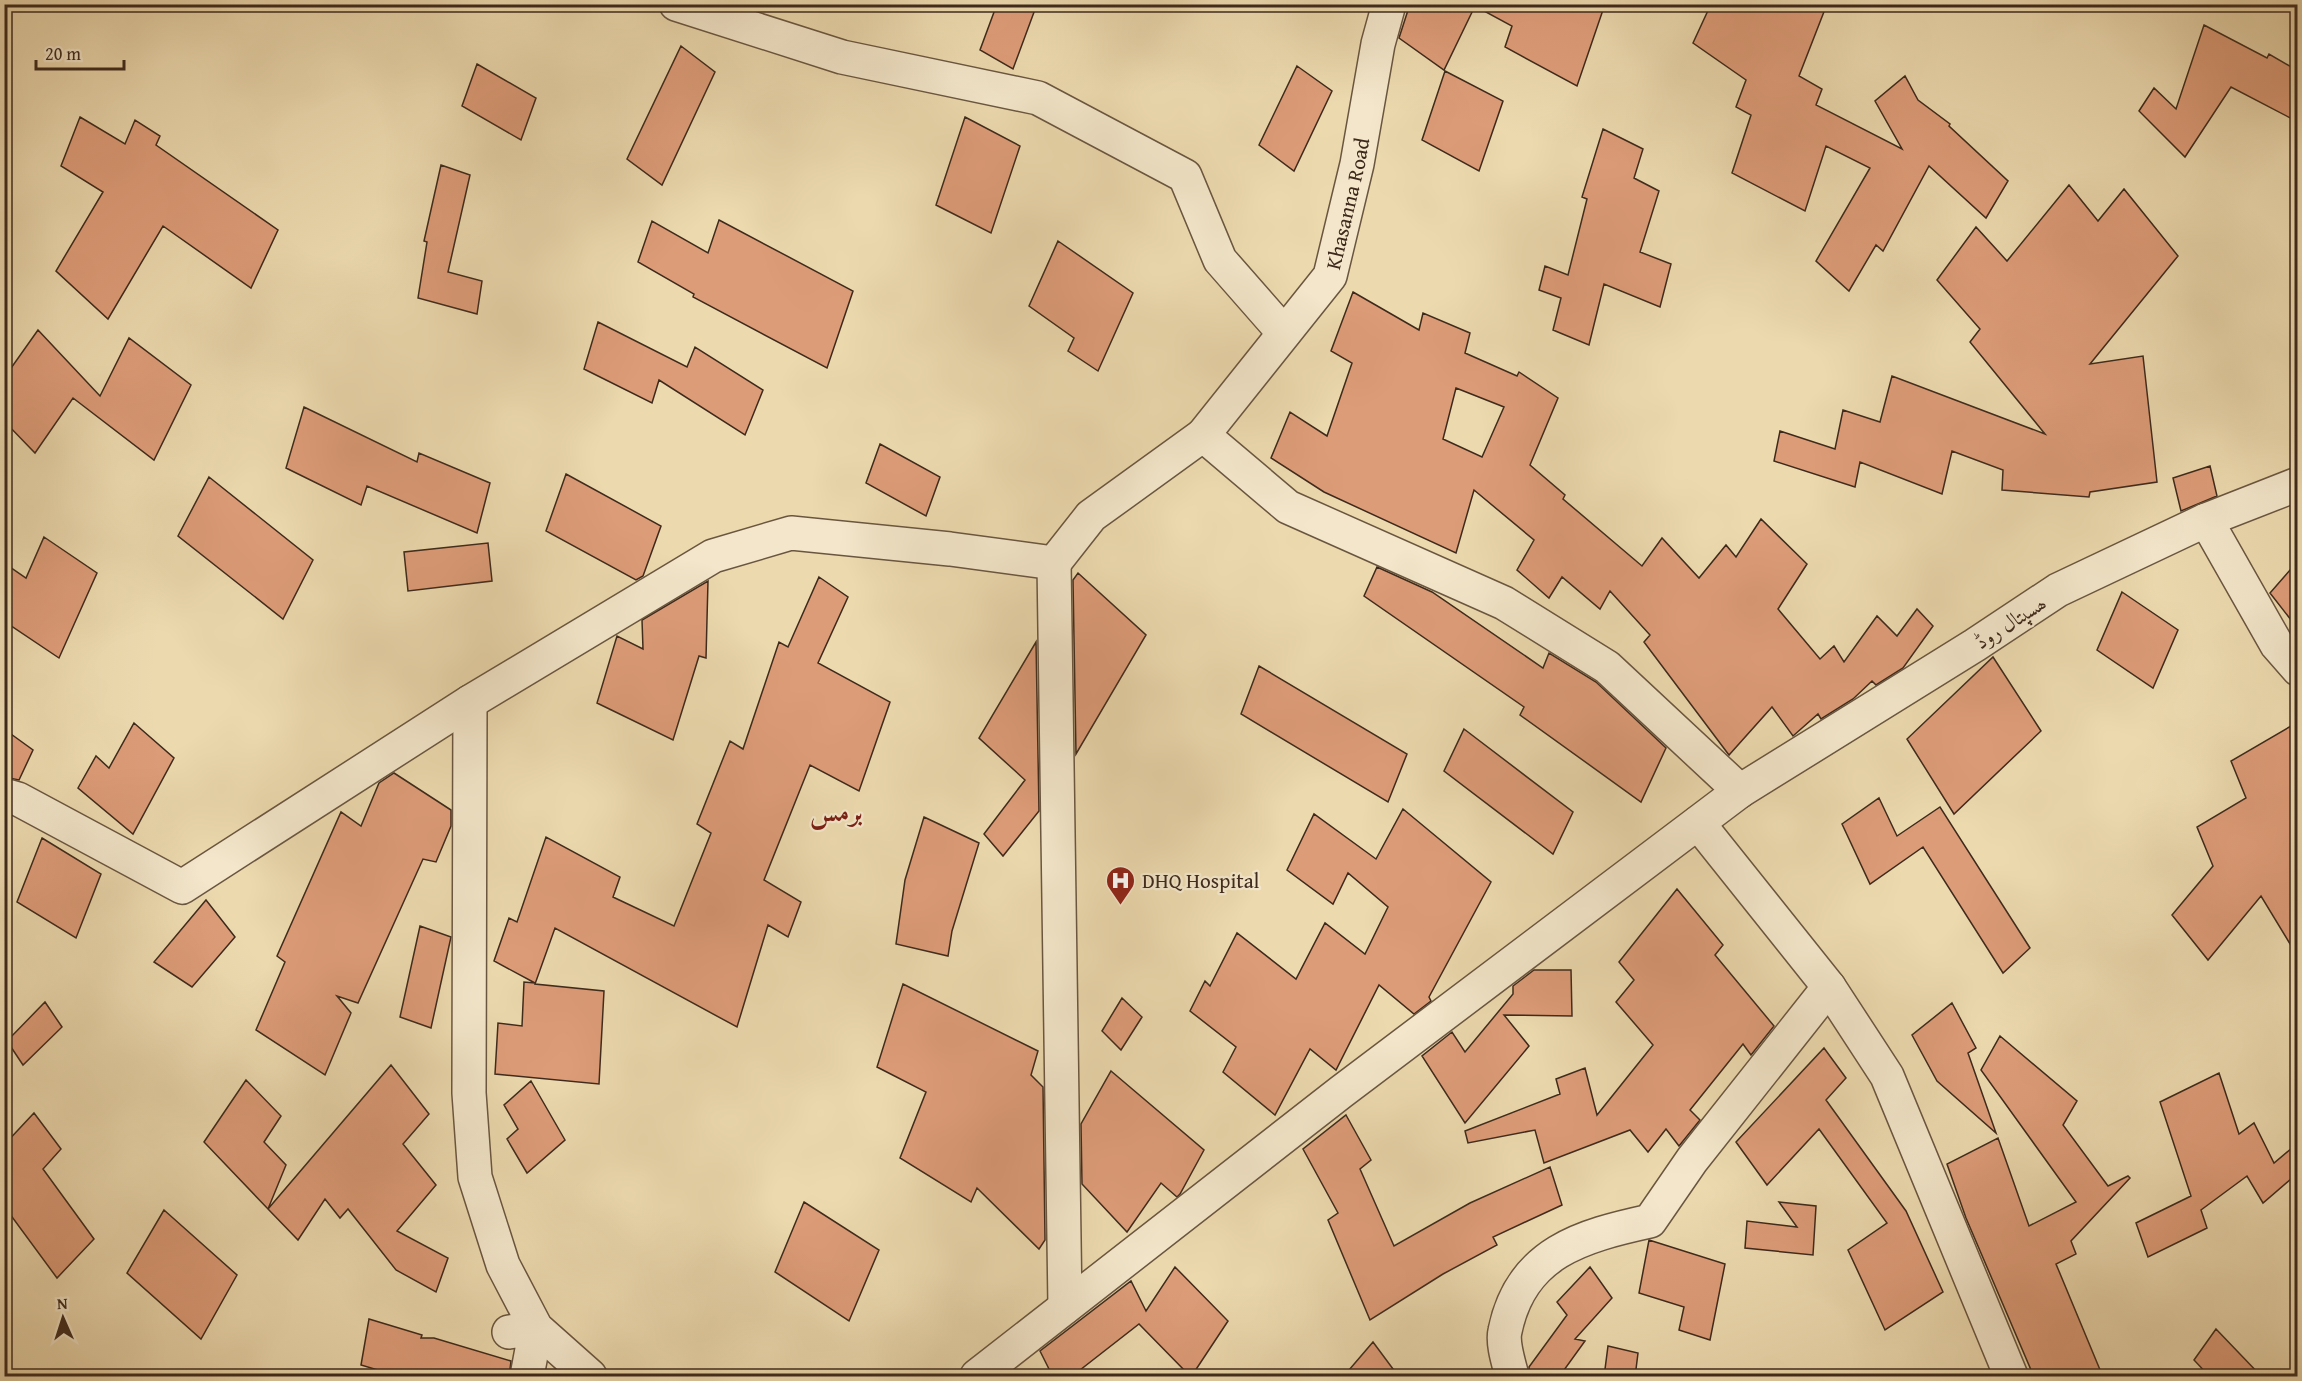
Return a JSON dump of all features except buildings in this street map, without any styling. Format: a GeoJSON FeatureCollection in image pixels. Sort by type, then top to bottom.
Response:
{"type":"FeatureCollection","features":[{"type":"Feature","properties":{"kind":"street"},"geometry":{"type":"LineString","coordinates":[[676,4],[842,57],[1038,98],[1185,176],[1220,260],[1284,333]]}},
{"type":"Feature","properties":{"kind":"street","name":"Khasanna Road"},"geometry":{"type":"LineString","coordinates":[[1054,563],[1091,516],[1203,435],[1330,276],[1357,164],[1377,44],[1389,4]]}},
{"type":"Feature","properties":{"kind":"street"},"geometry":{"type":"LineString","coordinates":[[1203,435],[1288,507],[1504,603],[1607,667],[1740,791]]}},
{"type":"Feature","properties":{"kind":"street","name":"ھسپتال روڈ"},"geometry":{"type":"LineString","coordinates":[[991,1373],[1065,1307],[1350,1085],[1740,791],[1976,645],[2058,590],[2206,520],[2298,484]]}},
{"type":"Feature","properties":{"kind":"street"},"geometry":{"type":"LineString","coordinates":[[2206,520],[2277,645],[2298,669]]}},
{"type":"Feature","properties":{"kind":"street"},"geometry":{"type":"LineString","coordinates":[[4,795],[18,799],[182,887],[471,702],[713,556],[791,533],[926,546],[1054,563],[1065,1307]]}},
{"type":"Feature","properties":{"kind":"street"},"geometry":{"type":"LineString","coordinates":[[471,702],[469,1093],[476,1177],[522,1330],[527,1377]]}},
{"type":"Feature","properties":{"kind":"street"},"geometry":{"type":"LineString","coordinates":[[1698,823],[1829,987],[1887,1076],[2011,1377]]}},
{"type":"Feature","properties":{"kind":"street"},"geometry":{"type":"LineString","coordinates":[[1512,1377],[1504,1332],[1523,1283],[1559,1249],[1600,1232],[1650,1221],[1692,1160],[1829,987]]}},
{"type":"Feature","properties":{"kind":"street"},"geometry":{"type":"LineString","coordinates":[[522,1330],[590,1377]]}},
{"type":"Feature","properties":{"kind":"place","name":"DHQ Hospital"},"geometry":{"type":"Point","coordinates":[1121,906]}},
{"type":"Feature","properties":{"kind":"district","name":"برمس"},"geometry":{"type":"Point","coordinates":[836,811]}}]}
